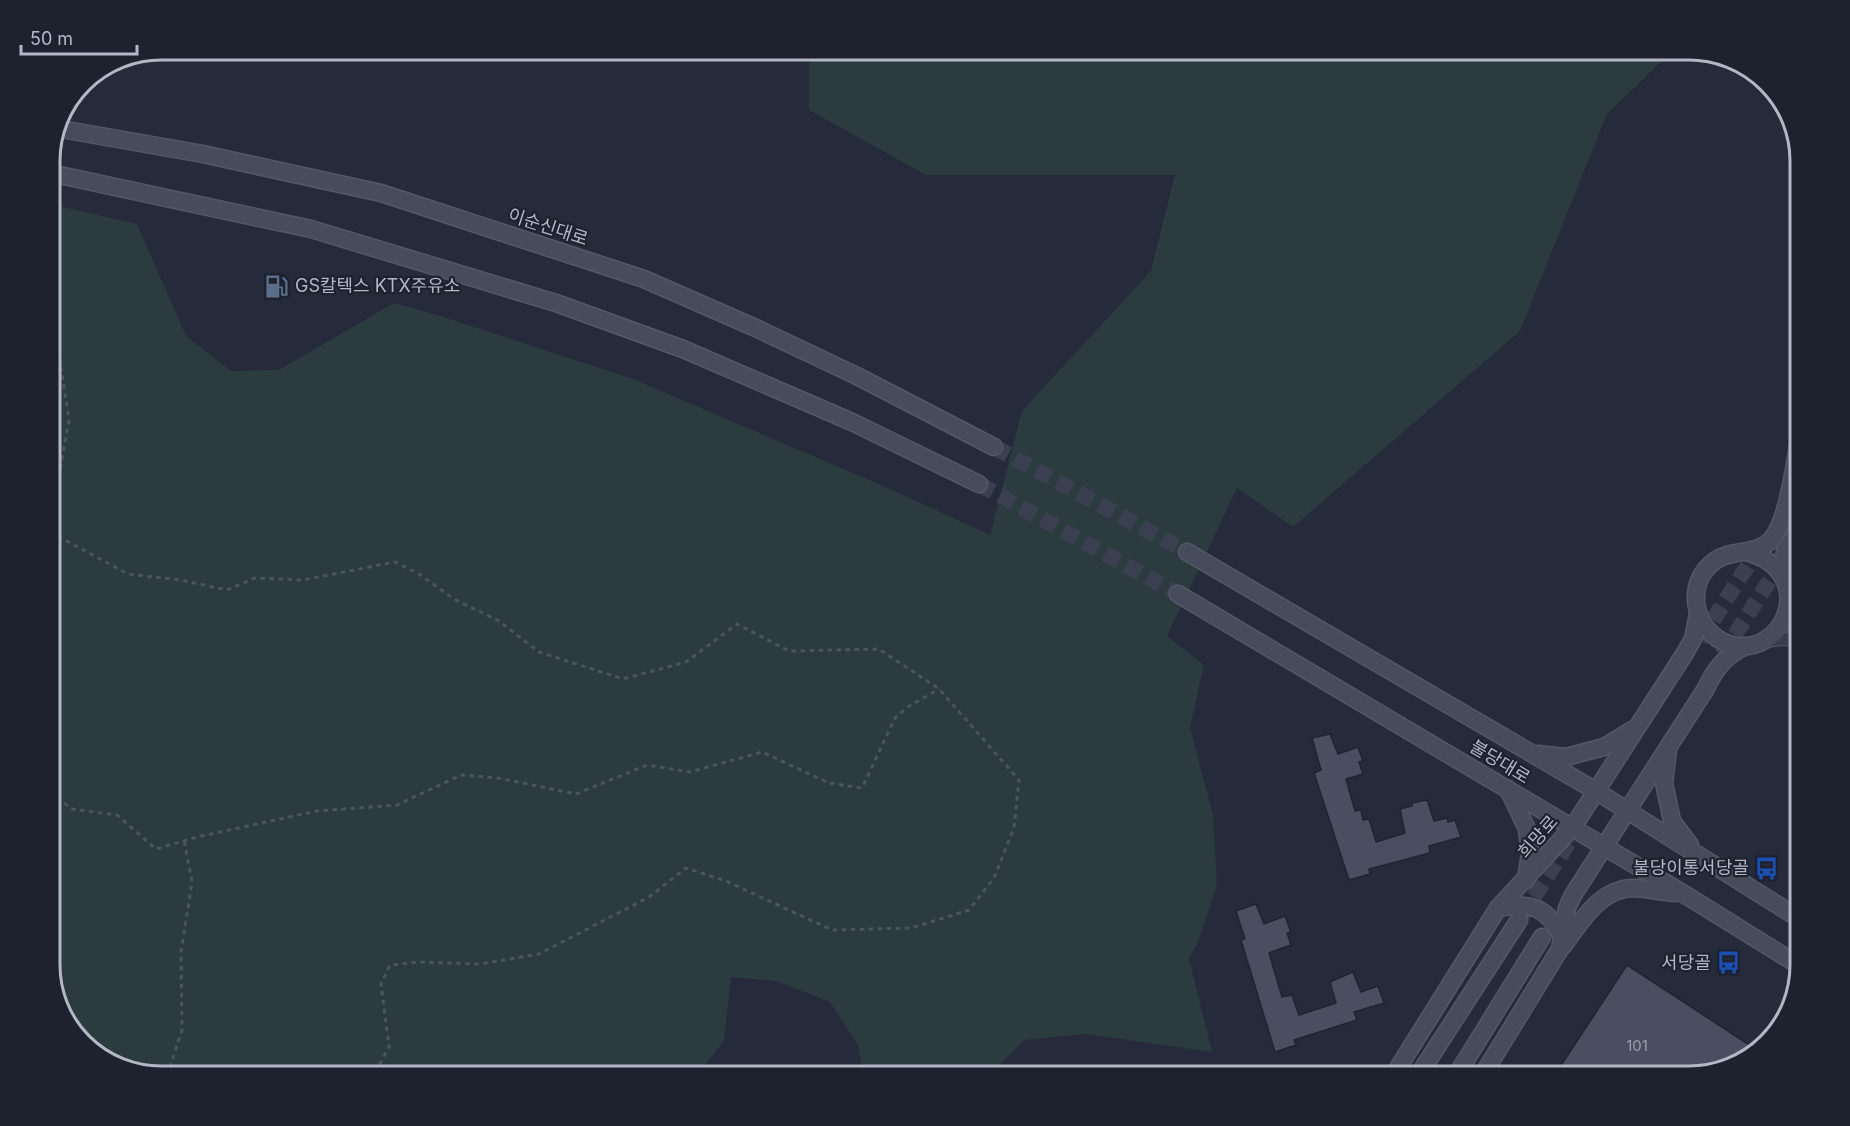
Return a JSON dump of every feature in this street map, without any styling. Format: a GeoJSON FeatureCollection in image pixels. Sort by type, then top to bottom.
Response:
{"type":"FeatureCollection","features":[{"type":"Feature","properties":{"kind":"main road","name":"이순신대로"},"geometry":{"type":"LineString","coordinates":[[65,130],[203,154],[381,193],[644,279],[857,376],[994,447]]}},
{"type":"Feature","properties":{"kind":"main road"},"geometry":{"type":"LineString","coordinates":[[60,175],[311,229],[556,303],[683,349],[852,422],[979,484]]}},
{"type":"Feature","properties":{"kind":"main road"},"geometry":{"type":"LineString","coordinates":[[1754,644],[1731,644],[1717,638],[1705,628],[1698,614],[1695,599],[1698,584],[1705,571],[1716,560],[1730,554],[1746,552],[1770,541],[1782,522],[1790,483]]}},
{"type":"Feature","properties":{"kind":"main road"},"geometry":{"type":"LineString","coordinates":[[1561,943],[1567,908],[1573,895],[1705,690],[1715,670],[1723,659],[1734,651],[1754,644],[1774,633],[1783,621],[1788,607],[1785,550],[1790,542]]}},
{"type":"Feature","properties":{"kind":"main road","name":"불당대로"},"geometry":{"type":"LineString","coordinates":[[1187,552],[1596,791],[1790,912]]}},
{"type":"Feature","properties":{"kind":"main road"},"geometry":{"type":"LineString","coordinates":[[1746,552],[1761,556],[1774,564],[1786,584]]}},
{"type":"Feature","properties":{"kind":"main road","name":"불당대로"},"geometry":{"type":"LineString","coordinates":[[1178,594],[1573,827],[1790,960]]}},
{"type":"Feature","properties":{"kind":"main road","name":"희망로"},"geometry":{"type":"LineString","coordinates":[[1400,1066],[1498,908],[1573,827],[1693,639],[1698,614]]}},
{"type":"Feature","properties":{"kind":"main road"},"geometry":{"type":"LineString","coordinates":[[1530,753],[1566,757],[1604,747],[1638,726]]}},
{"type":"Feature","properties":{"kind":"main road"},"geometry":{"type":"LineString","coordinates":[[1669,744],[1664,783],[1672,821],[1696,853]]}},
{"type":"Feature","properties":{"kind":"main road"},"geometry":{"type":"LineString","coordinates":[[1508,789],[1527,829],[1530,853],[1526,880]]}},
{"type":"Feature","properties":{"kind":"main road"},"geometry":{"type":"LineString","coordinates":[[1488,1066],[1561,943],[1608,894],[1632,888],[1684,894]]}},
{"type":"Feature","properties":{"kind":"main road"},"geometry":{"type":"LineString","coordinates":[[1498,908],[1520,904],[1531,906],[1547,915],[1556,924],[1561,943]]}},
{"type":"Feature","properties":{"kind":"main road"},"geometry":{"type":"LineString","coordinates":[[1425,1066],[1519,920]]}},
{"type":"Feature","properties":{"kind":"main road"},"geometry":{"type":"LineString","coordinates":[[1463,1066],[1542,937]]}},
{"type":"Feature","properties":{"kind":"street"},"geometry":{"type":"LineString","coordinates":[[1786,584],[1790,594]]}},
{"type":"Feature","properties":{"kind":"street"},"geometry":{"type":"LineString","coordinates":[[1754,644],[1790,640]]}},
{"type":"Feature","properties":{"kind":"path"},"geometry":{"type":"LineString","coordinates":[[60,362],[69,420],[60,470]]}},
{"type":"Feature","properties":{"kind":"path"},"geometry":{"type":"LineString","coordinates":[[60,537],[128,574],[180,580],[227,590],[255,578],[303,580],[395,562],[419,574],[454,599],[499,621],[539,652],[623,679],[686,662],[737,624],[789,651],[879,649],[939,689],[1019,780],[1014,828],[994,878],[969,910],[911,928],[832,930],[726,881],[686,868],[649,897],[539,954],[480,964],[419,962],[390,965],[381,984],[389,1047],[379,1066]]}},
{"type":"Feature","properties":{"kind":"path"},"geometry":{"type":"LineString","coordinates":[[60,800],[72,809],[117,815],[156,849],[184,840],[317,811],[397,806],[461,775],[498,778],[576,794],[647,765],[690,772],[762,752],[829,783],[862,788],[895,718],[906,708],[939,689]]}},
{"type":"Feature","properties":{"kind":"path"},"geometry":{"type":"LineString","coordinates":[[171,1066],[182,1030],[181,952],[192,882],[184,840]]}},
{"type":"Feature","properties":{"kind":"shaded area"},"geometry":{"type":"Polygon","coordinates":[[[813,60],[1663,60],[1607,114],[1520,331],[1293,527],[1237,488],[1167,636],[1204,665],[1190,727],[1213,815],[1217,885],[1198,942],[1189,959],[1212,1052],[1085,1034],[1024,1040],[999,1066],[862,1066],[858,1045],[830,1002],[776,981],[731,977],[724,1041],[704,1066],[161,1066],[135,1063],[110,1053],[85,1032],[70,1010],[60,972],[60,206],[137,224],[186,336],[231,371],[279,370],[394,303],[633,379],[888,488],[990,535],[1022,411],[1151,271],[1175,175],[926,175],[809,110],[809,63],[813,60]]]}},
{"type":"Feature","properties":{"kind":"building"},"geometry":{"type":"Polygon","coordinates":[[[1330,734],[1338,754],[1358,747],[1363,761],[1359,762],[1363,774],[1346,779],[1355,811],[1361,810],[1363,820],[1369,819],[1376,842],[1405,833],[1400,809],[1426,800],[1434,821],[1447,818],[1448,822],[1455,820],[1461,837],[1429,846],[1430,853],[1369,869],[1370,874],[1349,880],[1314,773],[1321,770],[1312,738],[1330,734]]]}},
{"type":"Feature","properties":{"kind":"building"},"geometry":{"type":"Polygon","coordinates":[[[1256,904],[1264,924],[1285,916],[1291,932],[1287,933],[1291,945],[1269,953],[1282,997],[1292,995],[1299,1015],[1336,1003],[1330,982],[1353,972],[1361,992],[1378,986],[1384,1003],[1354,1012],[1357,1020],[1294,1040],[1296,1045],[1275,1052],[1241,940],[1245,939],[1236,911],[1256,904]]]}},
{"type":"Feature","properties":{"kind":"building"},"geometry":{"type":"Polygon","coordinates":[[[1627,965],[1750,1046],[1728,1058],[1703,1065],[1561,1066],[1627,965]]]}},
{"type":"Feature","properties":{"kind":"tunnel"},"geometry":{"type":"LineString","coordinates":[[994,447],[1187,552]]}},
{"type":"Feature","properties":{"kind":"tunnel"},"geometry":{"type":"LineString","coordinates":[[979,484],[1178,594]]}},
{"type":"Feature","properties":{"kind":"tunnel"},"geometry":{"type":"LineString","coordinates":[[1700,640],[1761,545]]}},
{"type":"Feature","properties":{"kind":"tunnel"},"geometry":{"type":"LineString","coordinates":[[1722,655],[1784,558]]}},
{"type":"Feature","properties":{"kind":"tunnel"},"geometry":{"type":"LineString","coordinates":[[1521,917],[1578,828]]}},
{"type":"Feature","properties":{"kind":"place","name":"GS칼텍스 KTX주유소"},"geometry":{"type":"Point","coordinates":[277,286]}},
{"type":"Feature","properties":{"kind":"place","name":"불당이통서당골"},"geometry":{"type":"Point","coordinates":[1767,868]}},
{"type":"Feature","properties":{"kind":"place","name":"서당골"},"geometry":{"type":"Point","coordinates":[1729,963]}}]}
